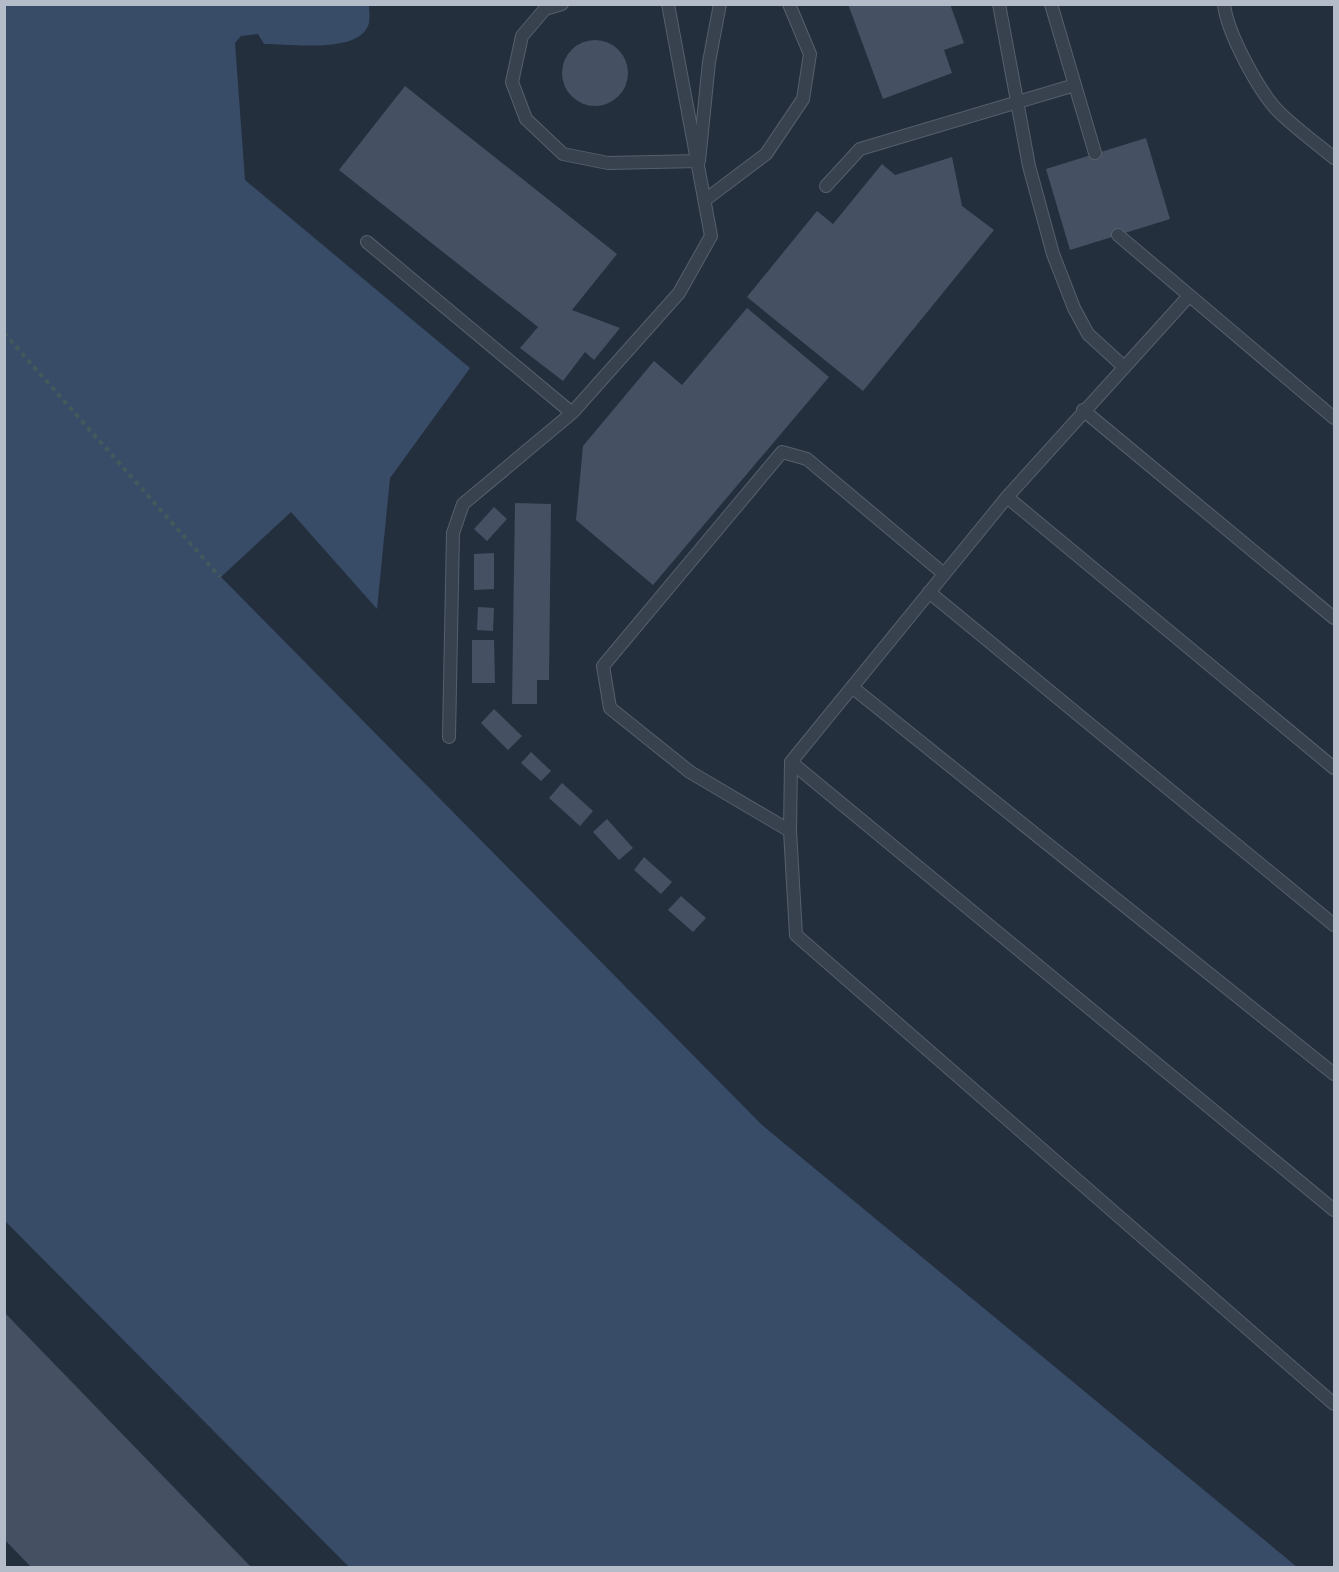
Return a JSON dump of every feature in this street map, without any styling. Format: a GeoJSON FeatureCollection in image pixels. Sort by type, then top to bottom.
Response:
{"type":"FeatureCollection","features":[{"type":"Feature","properties":{"kind":"lane"},"geometry":{"type":"LineString","coordinates":[[562,4],[545,9],[522,36],[512,82],[526,119],[563,154],[609,163],[699,161]]}},
{"type":"Feature","properties":{"kind":"lane"},"geometry":{"type":"LineString","coordinates":[[449,737],[453,533],[463,504],[572,413],[679,293],[711,236],[699,161],[668,4]]}},
{"type":"Feature","properties":{"kind":"lane"},"geometry":{"type":"LineString","coordinates":[[699,161],[709,62],[720,4]]}},
{"type":"Feature","properties":{"kind":"lane"},"geometry":{"type":"LineString","coordinates":[[705,200],[766,154],[803,99],[810,54],[789,4]]}},
{"type":"Feature","properties":{"kind":"lane"},"geometry":{"type":"LineString","coordinates":[[999,4],[1029,166],[1053,254],[1074,308],[1088,334],[1124,366]]}},
{"type":"Feature","properties":{"kind":"lane"},"geometry":{"type":"LineString","coordinates":[[1051,4],[1095,153]]}},
{"type":"Feature","properties":{"kind":"lane"},"geometry":{"type":"LineString","coordinates":[[1224,4],[1225,17],[1245,61],[1279,112],[1335,158]]}},
{"type":"Feature","properties":{"kind":"lane"},"geometry":{"type":"LineString","coordinates":[[826,186],[860,149],[1075,85]]}},
{"type":"Feature","properties":{"kind":"lane"},"geometry":{"type":"LineString","coordinates":[[1118,235],[1188,297],[1335,418]]}},
{"type":"Feature","properties":{"kind":"lane"},"geometry":{"type":"LineString","coordinates":[[367,242],[572,413]]}},
{"type":"Feature","properties":{"kind":"lane"},"geometry":{"type":"LineString","coordinates":[[1188,297],[1083,410],[1007,497],[791,762],[790,831],[796,935],[1335,1404]]}},
{"type":"Feature","properties":{"kind":"lane"},"geometry":{"type":"LineString","coordinates":[[1083,410],[1335,618]]}},
{"type":"Feature","properties":{"kind":"lane"},"geometry":{"type":"LineString","coordinates":[[790,831],[690,772],[610,708],[603,666],[782,452],[807,459],[944,573]]}},
{"type":"Feature","properties":{"kind":"lane"},"geometry":{"type":"LineString","coordinates":[[1007,497],[1335,768]]}},
{"type":"Feature","properties":{"kind":"lane"},"geometry":{"type":"LineString","coordinates":[[929,592],[1335,925]]}},
{"type":"Feature","properties":{"kind":"lane"},"geometry":{"type":"LineString","coordinates":[[852,687],[1335,1074]]}},
{"type":"Feature","properties":{"kind":"lane"},"geometry":{"type":"LineString","coordinates":[[791,762],[1335,1210]]}},
{"type":"Feature","properties":{"kind":"path"},"geometry":{"type":"LineString","coordinates":[[4,333],[220,577]]}},
{"type":"Feature","properties":{"kind":"water"},"geometry":{"type":"Polygon","coordinates":[[[4,5],[369,5],[367,28],[360,36],[349,41],[305,46],[264,44],[258,34],[241,36],[235,43],[245,180],[470,368],[390,478],[377,609],[291,512],[221,577],[762,1125],[1297,1567],[349,1567],[5,1221],[4,5]]]}},
{"type":"Feature","properties":{"kind":"building"},"geometry":{"type":"Polygon","coordinates":[[[848,4],[950,4],[964,43],[944,50],[952,73],[883,99],[848,4]]]}},
{"type":"Feature","properties":{"kind":"building"},"geometry":{"type":"Polygon","coordinates":[[[588,40],[602,40],[614,45],[623,54],[628,73],[626,86],[619,97],[602,106],[588,106],[576,101],[567,92],[562,80],[562,66],[567,54],[576,45],[588,40]]]}},
{"type":"Feature","properties":{"kind":"building"},"geometry":{"type":"Polygon","coordinates":[[[405,86],[617,254],[572,310],[620,328],[594,360],[585,352],[563,381],[520,348],[538,327],[339,170],[405,86]]]}},
{"type":"Feature","properties":{"kind":"building"},"geometry":{"type":"Polygon","coordinates":[[[1146,138],[1170,219],[1070,250],[1046,169],[1146,138]]]}},
{"type":"Feature","properties":{"kind":"building"},"geometry":{"type":"Polygon","coordinates":[[[952,157],[962,206],[994,230],[863,391],[747,297],[817,211],[833,224],[882,164],[895,175],[952,157]]]}},
{"type":"Feature","properties":{"kind":"building"},"geometry":{"type":"Polygon","coordinates":[[[747,308],[829,377],[653,585],[576,520],[583,446],[654,361],[682,385],[747,308]]]}},
{"type":"Feature","properties":{"kind":"building"},"geometry":{"type":"Polygon","coordinates":[[[515,503],[551,504],[549,680],[537,680],[537,704],[512,704],[515,503]]]}},
{"type":"Feature","properties":{"kind":"building"},"geometry":{"type":"Polygon","coordinates":[[[494,507],[507,519],[487,541],[474,529],[494,507]]]}},
{"type":"Feature","properties":{"kind":"building"},"geometry":{"type":"Polygon","coordinates":[[[494,553],[494,589],[474,590],[474,554],[494,553]]]}},
{"type":"Feature","properties":{"kind":"building"},"geometry":{"type":"Polygon","coordinates":[[[478,607],[494,608],[493,631],[477,630],[478,607]]]}},
{"type":"Feature","properties":{"kind":"building"},"geometry":{"type":"Polygon","coordinates":[[[472,640],[494,640],[495,683],[472,683],[472,640]]]}},
{"type":"Feature","properties":{"kind":"building"},"geometry":{"type":"Polygon","coordinates":[[[494,709],[522,736],[508,750],[481,723],[494,709]]]}},
{"type":"Feature","properties":{"kind":"building"},"geometry":{"type":"Polygon","coordinates":[[[531,752],[551,771],[541,781],[521,763],[531,752]]]}},
{"type":"Feature","properties":{"kind":"building"},"geometry":{"type":"Polygon","coordinates":[[[562,783],[593,811],[580,826],[549,798],[562,783]]]}},
{"type":"Feature","properties":{"kind":"building"},"geometry":{"type":"Polygon","coordinates":[[[607,819],[633,848],[619,860],[593,832],[607,819]]]}},
{"type":"Feature","properties":{"kind":"building"},"geometry":{"type":"Polygon","coordinates":[[[644,857],[672,882],[661,894],[634,870],[644,857]]]}},
{"type":"Feature","properties":{"kind":"building"},"geometry":{"type":"Polygon","coordinates":[[[681,896],[706,918],[693,932],[668,910],[681,896]]]}},
{"type":"Feature","properties":{"kind":"building"},"geometry":{"type":"Polygon","coordinates":[[[4,1312],[252,1568],[32,1568],[4,1539],[4,1312]]]}}]}
